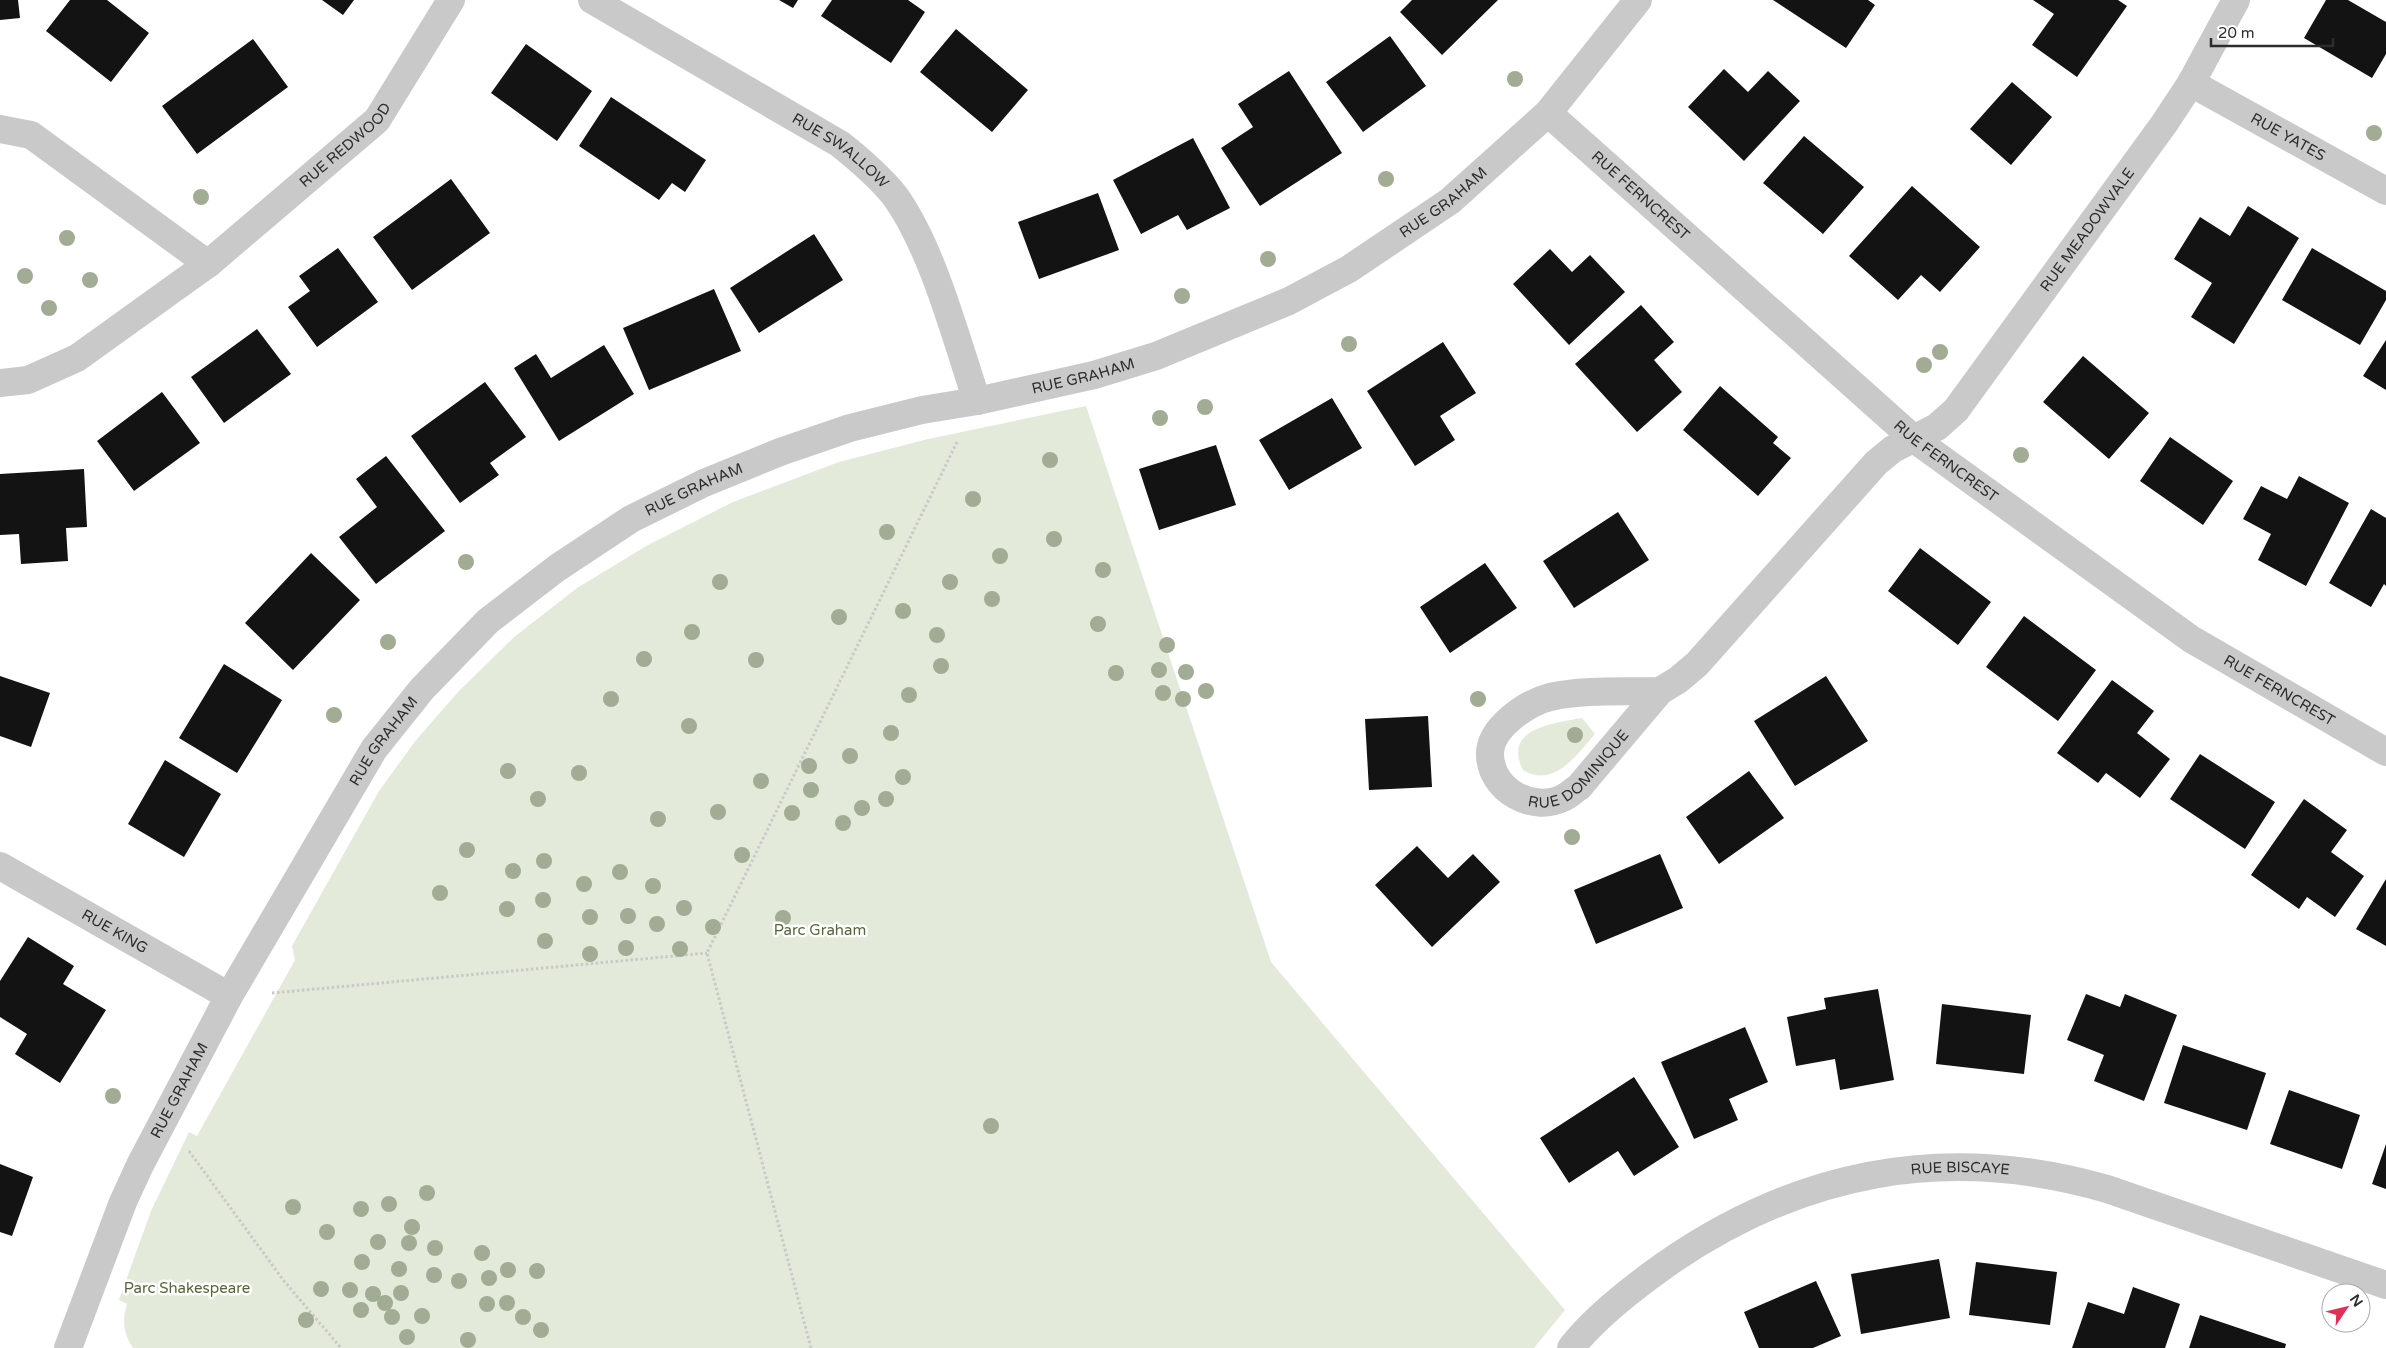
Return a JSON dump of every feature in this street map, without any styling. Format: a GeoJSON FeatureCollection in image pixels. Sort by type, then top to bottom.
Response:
{"type":"FeatureCollection","features":[{"type":"Feature","properties":{"kind":"street","name":"RUE REDWOOD"},"geometry":{"type":"LineString","coordinates":[[0,383],[28,380],[77,358],[208,264],[377,120],[451,0]]}},
{"type":"Feature","properties":{"kind":"street","name":"RUE SWALLOW"},"geometry":{"type":"LineString","coordinates":[[592,0],[840,144],[872,170],[895,197],[913,226],[934,275],[976,401]]}},
{"type":"Feature","properties":{"kind":"street","name":"RUE GRAHAM"},"geometry":{"type":"LineString","coordinates":[[68,1348],[140,1165],[230,996],[374,749],[422,689],[488,621],[557,568],[631,519],[704,483],[780,452],[850,428],[922,410],[976,401],[1094,375],[1138,362],[1209,335],[1289,301],[1349,269],[1450,202],[1548,113],[1638,0]]}},
{"type":"Feature","properties":{"kind":"street","name":"RUE MEADOWVALE"},"geometry":{"type":"LineString","coordinates":[[1914,439],[1937,427],[1956,410],[2164,124],[2191,83],[2236,0]]}},
{"type":"Feature","properties":{"kind":"street","name":"RUE YATES"},"geometry":{"type":"LineString","coordinates":[[2191,83],[2386,191]]}},
{"type":"Feature","properties":{"kind":"street","name":"RUE FERNCREST"},"geometry":{"type":"LineString","coordinates":[[1548,113],[1914,439],[2191,639],[2386,752]]}},
{"type":"Feature","properties":{"kind":"street"},"geometry":{"type":"LineString","coordinates":[[0,129],[31,135],[208,264]]}},
{"type":"Feature","properties":{"kind":"street","name":"RUE DOMINIQUE"},"geometry":{"type":"LineString","coordinates":[[1660,691],[1571,694],[1549,698],[1525,706],[1496,735],[1490,754],[1495,774],[1507,790],[1525,800],[1544,802],[1563,798],[1579,787],[1660,691],[1678,680],[1697,664],[1876,463],[1893,449],[1914,439]]}},
{"type":"Feature","properties":{"kind":"street","name":"RUE KING"},"geometry":{"type":"LineString","coordinates":[[0,866],[230,996]]}},
{"type":"Feature","properties":{"kind":"street","name":"RUE BISCAYE"},"geometry":{"type":"LineString","coordinates":[[1571,1348],[1636,1286],[1688,1249],[1749,1214],[1814,1188],[1872,1174],[1925,1169],[1976,1166],[2067,1178],[2116,1192],[2386,1284]]}},
{"type":"Feature","properties":{"kind":"path"},"geometry":{"type":"LineString","coordinates":[[811,1348],[707,953],[976,401]]}},
{"type":"Feature","properties":{"kind":"path"},"geometry":{"type":"LineString","coordinates":[[230,996],[707,953]]}},
{"type":"Feature","properties":{"kind":"path"},"geometry":{"type":"LineString","coordinates":[[165,1118],[284,1280],[341,1348]]}},
{"type":"Feature","properties":{"kind":"green space","name":"Parc Graham"},"geometry":{"type":"Polygon","coordinates":[[[1086,406],[1271,962],[1565,1310],[1534,1348],[133,1348],[124,1326],[127,1304],[119,1300],[151,1211],[189,1132],[197,1136],[295,960],[292,946],[379,791],[416,740],[459,691],[513,638],[577,588],[648,545],[733,502],[839,462],[928,439],[1086,406]]]}},
{"type":"Feature","properties":{"kind":"green space"},"geometry":{"type":"Polygon","coordinates":[[[1582,718],[1595,734],[1572,760],[1564,767],[1544,775],[1534,775],[1523,770],[1518,756],[1519,745],[1525,737],[1534,730],[1545,726],[1582,718]]]}},
{"type":"Feature","properties":{"kind":"building"},"geometry":{"type":"Polygon","coordinates":[[[0,0],[18,0],[20,18],[0,20],[0,0]]]}},
{"type":"Feature","properties":{"kind":"building"},"geometry":{"type":"Polygon","coordinates":[[[70,0],[107,0],[149,33],[111,82],[46,31],[70,0]]]}},
{"type":"Feature","properties":{"kind":"building"},"geometry":{"type":"Polygon","coordinates":[[[322,0],[354,0],[343,15],[322,0]]]}},
{"type":"Feature","properties":{"kind":"building"},"geometry":{"type":"Polygon","coordinates":[[[779,0],[798,0],[793,8],[779,0]]]}},
{"type":"Feature","properties":{"kind":"building"},"geometry":{"type":"Polygon","coordinates":[[[832,0],[908,0],[925,12],[891,63],[821,16],[832,0]]]}},
{"type":"Feature","properties":{"kind":"building"},"geometry":{"type":"Polygon","coordinates":[[[1412,0],[1498,0],[1442,55],[1400,12],[1412,0]]]}},
{"type":"Feature","properties":{"kind":"building"},"geometry":{"type":"Polygon","coordinates":[[[1773,0],[1868,0],[1875,5],[1846,48],[1773,0]]]}},
{"type":"Feature","properties":{"kind":"building"},"geometry":{"type":"Polygon","coordinates":[[[2033,0],[2118,0],[2127,6],[2077,77],[2032,45],[2054,14],[2033,0]]]}},
{"type":"Feature","properties":{"kind":"building"},"geometry":{"type":"Polygon","coordinates":[[[2326,0],[2348,0],[2386,22],[2386,54],[2372,78],[2304,38],[2326,0]]]}},
{"type":"Feature","properties":{"kind":"building"},"geometry":{"type":"Polygon","coordinates":[[[956,29],[1028,90],[992,132],[920,72],[956,29]]]}},
{"type":"Feature","properties":{"kind":"building"},"geometry":{"type":"Polygon","coordinates":[[[1390,36],[1426,86],[1363,132],[1326,82],[1390,36]]]}},
{"type":"Feature","properties":{"kind":"building"},"geometry":{"type":"Polygon","coordinates":[[[253,39],[288,87],[197,154],[162,106],[253,39]]]}},
{"type":"Feature","properties":{"kind":"building"},"geometry":{"type":"Polygon","coordinates":[[[526,44],[592,91],[557,141],[491,93],[526,44]]]}},
{"type":"Feature","properties":{"kind":"building"},"geometry":{"type":"Polygon","coordinates":[[[1724,69],[1748,92],[1768,71],[1800,101],[1744,161],[1688,107],[1724,69]]]}},
{"type":"Feature","properties":{"kind":"building"},"geometry":{"type":"Polygon","coordinates":[[[1289,71],[1342,153],[1260,206],[1221,148],[1253,127],[1238,104],[1289,71]]]}},
{"type":"Feature","properties":{"kind":"building"},"geometry":{"type":"Polygon","coordinates":[[[2012,82],[2052,117],[2011,165],[1970,129],[2012,82]]]}},
{"type":"Feature","properties":{"kind":"building"},"geometry":{"type":"Polygon","coordinates":[[[611,97],[706,160],[685,192],[672,183],[659,200],[579,146],[611,97]]]}},
{"type":"Feature","properties":{"kind":"building"},"geometry":{"type":"Polygon","coordinates":[[[1804,136],[1864,187],[1823,234],[1763,183],[1804,136]]]}},
{"type":"Feature","properties":{"kind":"building"},"geometry":{"type":"Polygon","coordinates":[[[1193,138],[1230,208],[1187,230],[1178,215],[1141,234],[1113,180],[1193,138]]]}},
{"type":"Feature","properties":{"kind":"building"},"geometry":{"type":"Polygon","coordinates":[[[451,179],[490,233],[412,290],[373,237],[451,179]]]}},
{"type":"Feature","properties":{"kind":"building"},"geometry":{"type":"Polygon","coordinates":[[[1912,186],[1980,247],[1940,292],[1921,275],[1898,300],[1849,256],[1912,186]]]}},
{"type":"Feature","properties":{"kind":"building"},"geometry":{"type":"Polygon","coordinates":[[[1098,193],[1119,250],[1039,279],[1018,222],[1098,193]]]}},
{"type":"Feature","properties":{"kind":"building"},"geometry":{"type":"Polygon","coordinates":[[[2248,206],[2299,238],[2234,344],[2191,317],[2212,283],[2174,259],[2200,217],[2230,236],[2248,206]]]}},
{"type":"Feature","properties":{"kind":"building"},"geometry":{"type":"Polygon","coordinates":[[[814,234],[843,280],[759,333],[730,288],[814,234]]]}},
{"type":"Feature","properties":{"kind":"building"},"geometry":{"type":"Polygon","coordinates":[[[338,248],[378,302],[317,347],[288,307],[310,291],[299,276],[338,248]]]}},
{"type":"Feature","properties":{"kind":"building"},"geometry":{"type":"Polygon","coordinates":[[[2312,248],[2386,291],[2386,300],[2360,345],[2282,300],[2312,248]]]}},
{"type":"Feature","properties":{"kind":"building"},"geometry":{"type":"Polygon","coordinates":[[[1550,249],[1572,272],[1590,255],[1625,292],[1569,345],[1513,284],[1550,249]]]}},
{"type":"Feature","properties":{"kind":"building"},"geometry":{"type":"Polygon","coordinates":[[[714,289],[741,351],[649,390],[623,328],[714,289]]]}},
{"type":"Feature","properties":{"kind":"building"},"geometry":{"type":"Polygon","coordinates":[[[1641,305],[1674,342],[1654,360],[1682,392],[1637,432],[1575,364],[1641,305]]]}},
{"type":"Feature","properties":{"kind":"building"},"geometry":{"type":"Polygon","coordinates":[[[257,329],[291,374],[224,423],[191,377],[257,329]]]}},
{"type":"Feature","properties":{"kind":"building"},"geometry":{"type":"Polygon","coordinates":[[[2386,340],[2386,390],[2363,376],[2386,340]]]}},
{"type":"Feature","properties":{"kind":"building"},"geometry":{"type":"Polygon","coordinates":[[[1443,342],[1476,393],[1440,416],[1455,440],[1415,466],[1367,391],[1443,342]]]}},
{"type":"Feature","properties":{"kind":"building"},"geometry":{"type":"Polygon","coordinates":[[[604,345],[634,394],[559,441],[514,368],[536,354],[551,378],[604,345]]]}},
{"type":"Feature","properties":{"kind":"building"},"geometry":{"type":"Polygon","coordinates":[[[2083,356],[2149,413],[2109,459],[2043,402],[2083,356]]]}},
{"type":"Feature","properties":{"kind":"building"},"geometry":{"type":"Polygon","coordinates":[[[485,382],[526,437],[490,463],[499,475],[460,503],[411,436],[485,382]]]}},
{"type":"Feature","properties":{"kind":"building"},"geometry":{"type":"Polygon","coordinates":[[[1720,386],[1778,437],[1773,443],[1791,458],[1758,496],[1683,430],[1720,386]]]}},
{"type":"Feature","properties":{"kind":"building"},"geometry":{"type":"Polygon","coordinates":[[[162,392],[200,443],[134,491],[97,441],[162,392]]]}},
{"type":"Feature","properties":{"kind":"building"},"geometry":{"type":"Polygon","coordinates":[[[1332,398],[1362,448],[1289,490],[1259,440],[1332,398]]]}},
{"type":"Feature","properties":{"kind":"building"},"geometry":{"type":"Polygon","coordinates":[[[2170,437],[2233,481],[2203,525],[2140,481],[2170,437]]]}},
{"type":"Feature","properties":{"kind":"building"},"geometry":{"type":"Polygon","coordinates":[[[1216,445],[1236,505],[1159,530],[1139,469],[1216,445]]]}},
{"type":"Feature","properties":{"kind":"building"},"geometry":{"type":"Polygon","coordinates":[[[386,456],[445,531],[376,584],[339,537],[377,507],[356,479],[386,456]]]}},
{"type":"Feature","properties":{"kind":"building"},"geometry":{"type":"Polygon","coordinates":[[[84,469],[87,527],[66,528],[68,561],[21,564],[19,534],[0,535],[0,474],[84,469]]]}},
{"type":"Feature","properties":{"kind":"building"},"geometry":{"type":"Polygon","coordinates":[[[2299,476],[2349,503],[2306,586],[2258,560],[2271,534],[2243,519],[2261,486],[2287,499],[2299,476]]]}},
{"type":"Feature","properties":{"kind":"building"},"geometry":{"type":"Polygon","coordinates":[[[2371,509],[2386,518],[2386,586],[2384,584],[2371,607],[2329,583],[2371,509]]]}},
{"type":"Feature","properties":{"kind":"building"},"geometry":{"type":"Polygon","coordinates":[[[1618,512],[1649,560],[1574,608],[1543,561],[1618,512]]]}},
{"type":"Feature","properties":{"kind":"building"},"geometry":{"type":"Polygon","coordinates":[[[1920,548],[1991,602],[1958,645],[1888,591],[1920,548]]]}},
{"type":"Feature","properties":{"kind":"building"},"geometry":{"type":"Polygon","coordinates":[[[311,553],[360,600],[293,670],[245,623],[311,553]]]}},
{"type":"Feature","properties":{"kind":"building"},"geometry":{"type":"Polygon","coordinates":[[[1485,563],[1517,608],[1450,653],[1420,607],[1485,563]]]}},
{"type":"Feature","properties":{"kind":"building"},"geometry":{"type":"Polygon","coordinates":[[[2024,616],[2096,670],[2058,721],[1986,667],[2024,616]]]}},
{"type":"Feature","properties":{"kind":"building"},"geometry":{"type":"Polygon","coordinates":[[[224,664],[282,700],[237,773],[179,738],[224,664]]]}},
{"type":"Feature","properties":{"kind":"building"},"geometry":{"type":"Polygon","coordinates":[[[0,676],[50,693],[31,747],[0,736],[0,676]]]}},
{"type":"Feature","properties":{"kind":"building"},"geometry":{"type":"Polygon","coordinates":[[[1826,676],[1868,741],[1795,786],[1754,721],[1826,676]]]}},
{"type":"Feature","properties":{"kind":"building"},"geometry":{"type":"Polygon","coordinates":[[[2112,680],[2154,711],[2137,733],[2170,759],[2140,798],[2106,773],[2098,783],[2057,753],[2112,680]]]}},
{"type":"Feature","properties":{"kind":"building"},"geometry":{"type":"Polygon","coordinates":[[[1428,716],[1432,787],[1369,790],[1365,719],[1428,716]]]}},
{"type":"Feature","properties":{"kind":"building"},"geometry":{"type":"Polygon","coordinates":[[[2200,754],[2275,802],[2245,849],[2170,799],[2200,754]]]}},
{"type":"Feature","properties":{"kind":"building"},"geometry":{"type":"Polygon","coordinates":[[[165,760],[221,794],[184,857],[128,824],[165,760]]]}},
{"type":"Feature","properties":{"kind":"building"},"geometry":{"type":"Polygon","coordinates":[[[1749,771],[1784,818],[1719,864],[1686,817],[1749,771]]]}},
{"type":"Feature","properties":{"kind":"building"},"geometry":{"type":"Polygon","coordinates":[[[2304,799],[2347,830],[2331,852],[2364,876],[2335,917],[2307,897],[2299,909],[2251,875],[2304,799]]]}},
{"type":"Feature","properties":{"kind":"building"},"geometry":{"type":"Polygon","coordinates":[[[1417,846],[1448,878],[1473,854],[1500,882],[1432,947],[1375,885],[1417,846]]]}},
{"type":"Feature","properties":{"kind":"building"},"geometry":{"type":"Polygon","coordinates":[[[1660,854],[1683,908],[1596,944],[1574,890],[1660,854]]]}},
{"type":"Feature","properties":{"kind":"building"},"geometry":{"type":"Polygon","coordinates":[[[2386,879],[2386,946],[2356,929],[2386,879]]]}},
{"type":"Feature","properties":{"kind":"building"},"geometry":{"type":"Polygon","coordinates":[[[28,937],[74,966],[63,984],[106,1010],[60,1083],[15,1054],[27,1034],[0,1017],[0,981],[28,937]]]}},
{"type":"Feature","properties":{"kind":"building"},"geometry":{"type":"Polygon","coordinates":[[[1878,989],[1894,1080],[1840,1090],[1835,1059],[1796,1066],[1787,1017],[1826,1009],[1824,998],[1878,989]]]}},
{"type":"Feature","properties":{"kind":"building"},"geometry":{"type":"Polygon","coordinates":[[[2086,994],[2120,1007],[2125,994],[2177,1015],[2144,1101],[2094,1081],[2104,1055],[2067,1040],[2086,994]]]}},
{"type":"Feature","properties":{"kind":"building"},"geometry":{"type":"Polygon","coordinates":[[[1942,1004],[2031,1015],[2024,1074],[1936,1064],[1942,1004]]]}},
{"type":"Feature","properties":{"kind":"building"},"geometry":{"type":"Polygon","coordinates":[[[1745,1027],[1768,1082],[1729,1099],[1738,1120],[1694,1139],[1661,1062],[1745,1027]]]}},
{"type":"Feature","properties":{"kind":"building"},"geometry":{"type":"Polygon","coordinates":[[[2183,1045],[2266,1073],[2247,1130],[2164,1103],[2183,1045]]]}},
{"type":"Feature","properties":{"kind":"building"},"geometry":{"type":"Polygon","coordinates":[[[1634,1077],[1679,1147],[1634,1176],[1618,1151],[1569,1183],[1540,1138],[1634,1077]]]}},
{"type":"Feature","properties":{"kind":"building"},"geometry":{"type":"Polygon","coordinates":[[[2289,1090],[2360,1115],[2342,1169],[2270,1144],[2289,1090]]]}},
{"type":"Feature","properties":{"kind":"building"},"geometry":{"type":"Polygon","coordinates":[[[2386,1144],[2386,1189],[2372,1184],[2386,1144]]]}},
{"type":"Feature","properties":{"kind":"building"},"geometry":{"type":"Polygon","coordinates":[[[0,1164],[33,1177],[12,1236],[0,1232],[0,1164]]]}},
{"type":"Feature","properties":{"kind":"building"},"geometry":{"type":"Polygon","coordinates":[[[1939,1259],[1950,1318],[1861,1334],[1851,1274],[1939,1259]]]}},
{"type":"Feature","properties":{"kind":"building"},"geometry":{"type":"Polygon","coordinates":[[[1976,1262],[2057,1272],[2050,1325],[1969,1315],[1976,1262]]]}},
{"type":"Feature","properties":{"kind":"building"},"geometry":{"type":"Polygon","coordinates":[[[1816,1281],[1841,1336],[1813,1348],[1759,1348],[1744,1312],[1816,1281]]]}},
{"type":"Feature","properties":{"kind":"building"},"geometry":{"type":"Polygon","coordinates":[[[2133,1287],[2180,1304],[2165,1348],[2072,1348],[2088,1302],[2124,1314],[2133,1287]]]}},
{"type":"Feature","properties":{"kind":"building"},"geometry":{"type":"Polygon","coordinates":[[[2200,1315],[2286,1344],[2285,1348],[2189,1348],[2200,1315]]]}},
{"type":"Feature","properties":{"kind":"park label","name":"Parc Shakespeare"},"geometry":{"type":"Point","coordinates":[187,1288]}}]}
